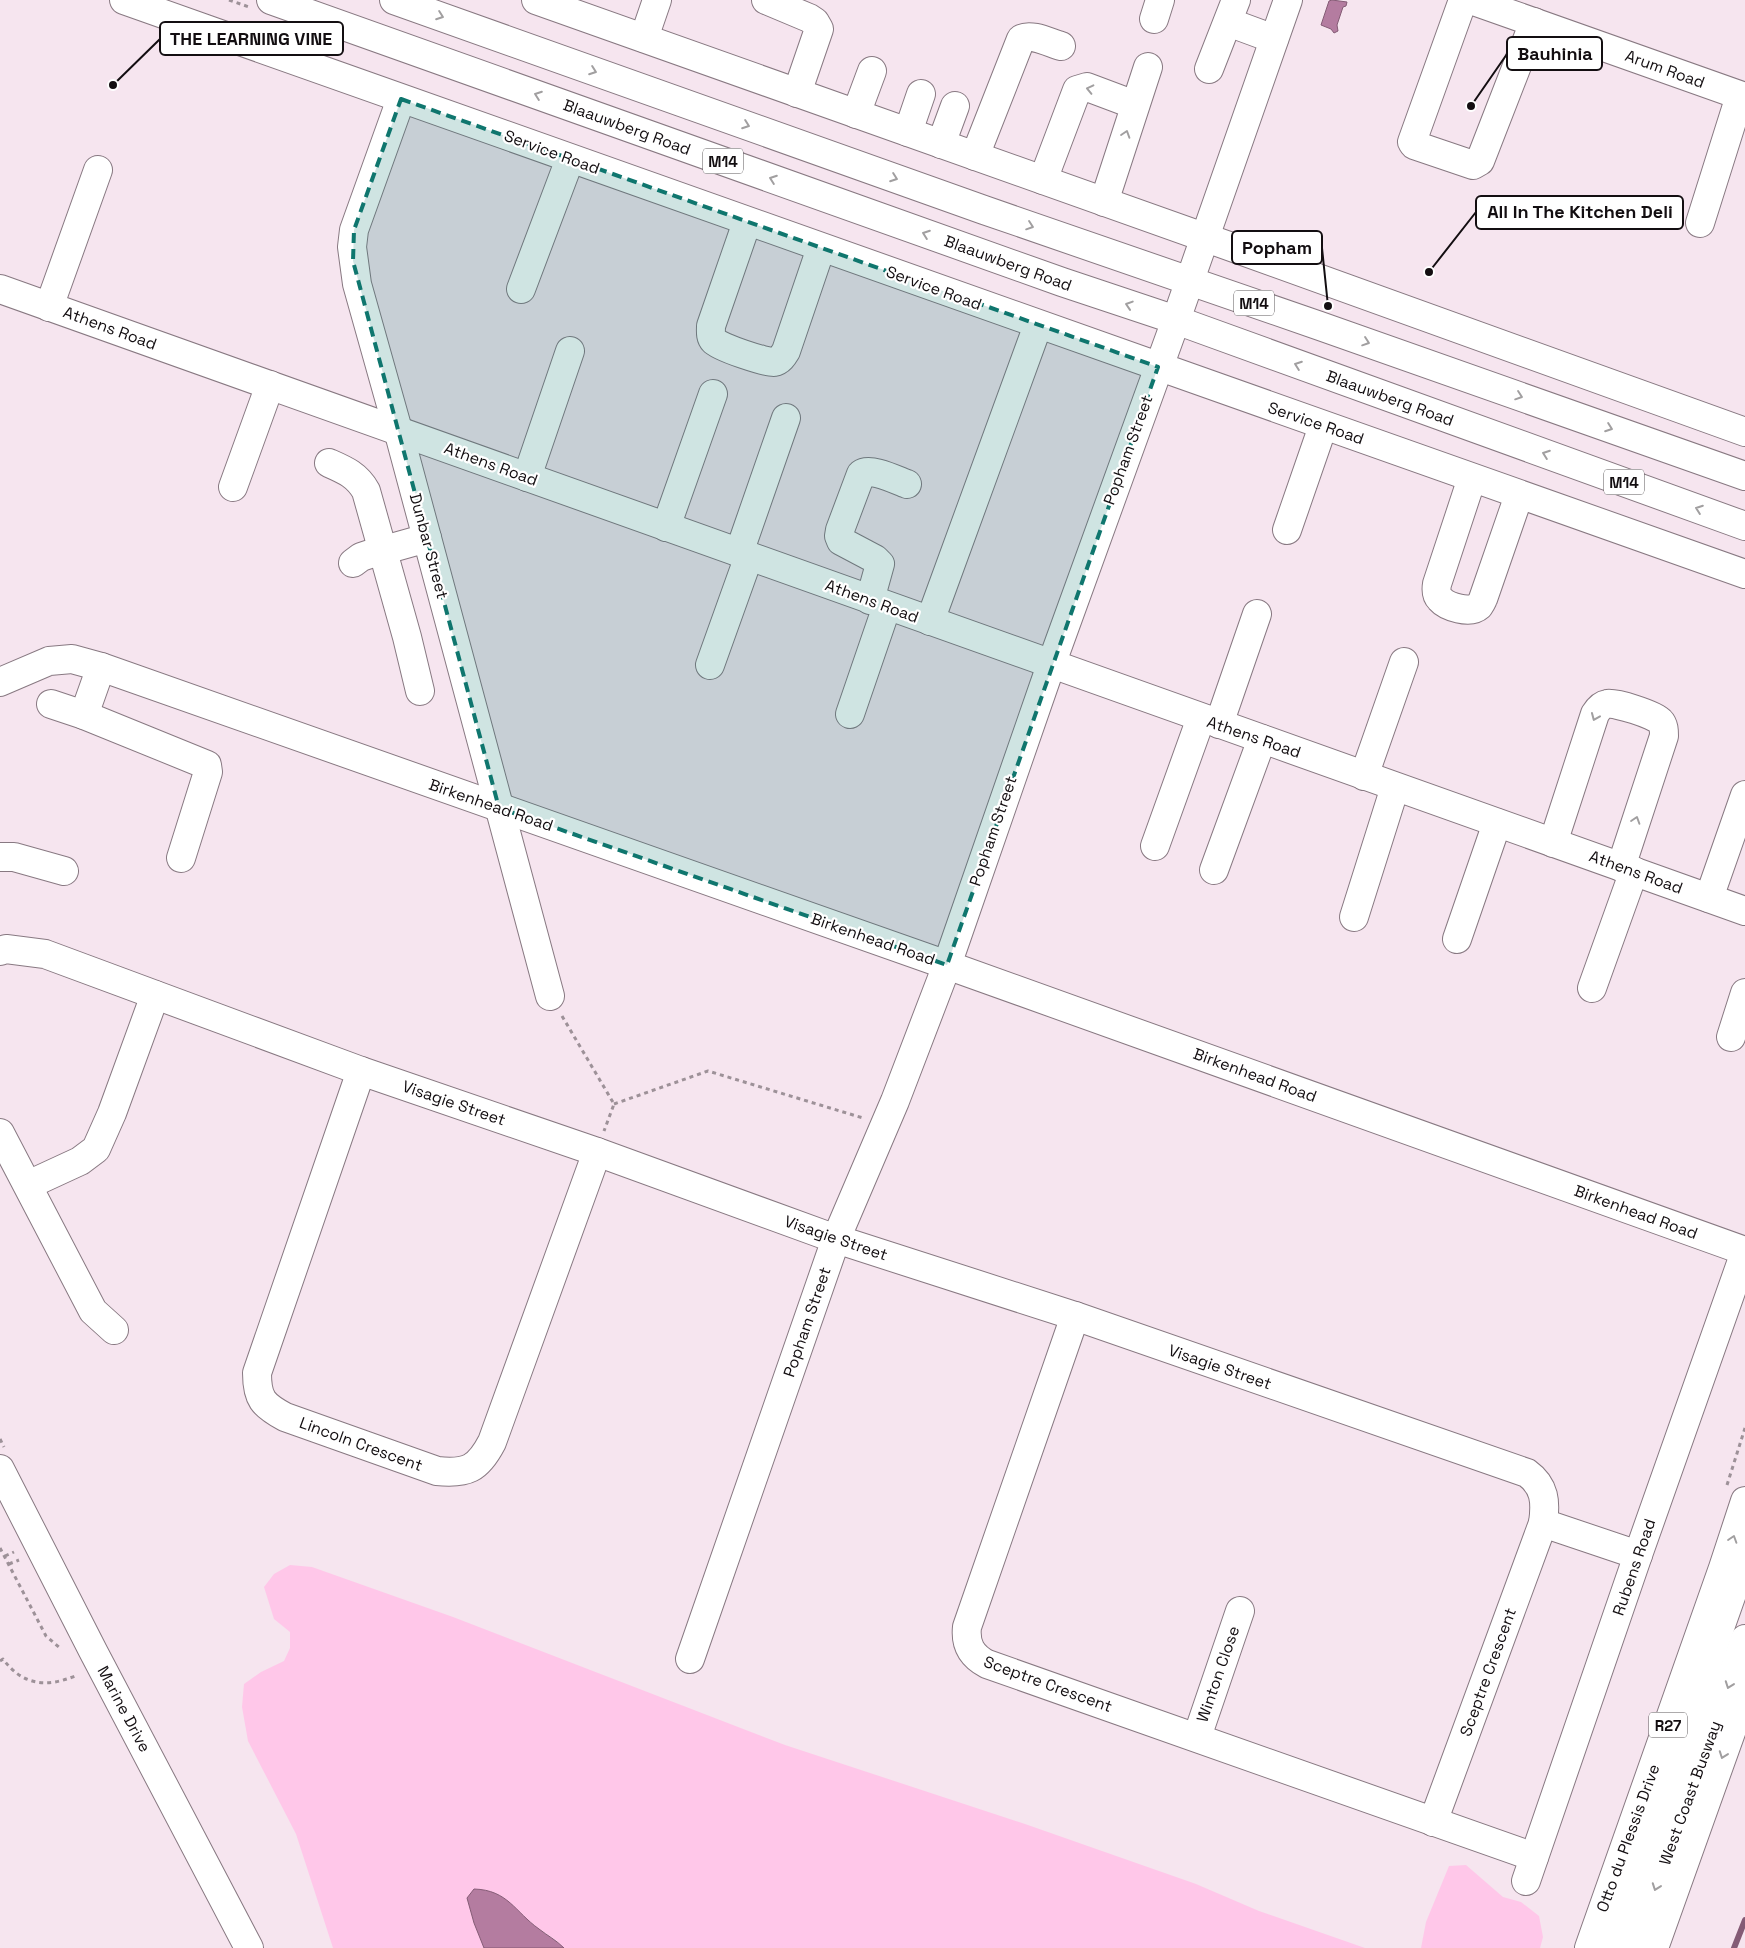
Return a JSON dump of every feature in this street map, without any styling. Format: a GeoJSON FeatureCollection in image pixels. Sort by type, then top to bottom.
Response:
{"type":"FeatureCollection","features":[{"type":"Feature","properties":{"kind":"street","name":"Service Road"},"geometry":{"type":"LineString","coordinates":[[124,0],[1745,574]]}},
{"type":"Feature","properties":{"kind":"street","name":"Blaauwberg Road"},"geometry":{"type":"LineString","coordinates":[[271,0],[1062,282],[1176,320],[1745,526]]}},
{"type":"Feature","properties":{"kind":"street","name":"M14"},"geometry":{"type":"LineString","coordinates":[[394,0],[975,207],[1189,280],[1745,476]]}},
{"type":"Feature","properties":{"kind":"street"},"geometry":{"type":"LineString","coordinates":[[644,38],[657,0]]}},
{"type":"Feature","properties":{"kind":"street"},"geometry":{"type":"LineString","coordinates":[[766,0],[809,18],[815,22],[819,29],[797,93]]}},
{"type":"Feature","properties":{"kind":"street","name":"Popham Street"},"geometry":{"type":"LineString","coordinates":[[690,1659],[836,1239],[885,1124],[946,965],[1288,0]]}},
{"type":"Feature","properties":{"kind":"street"},"geometry":{"type":"LineString","coordinates":[[1463,0],[1412,142],[1414,145],[1473,165],[1480,161],[1534,22]]}},
{"type":"Feature","properties":{"kind":"street","name":"Arum Road"},"geometry":{"type":"LineString","coordinates":[[1471,0],[1742,96]]}},
{"type":"Feature","properties":{"kind":"street"},"geometry":{"type":"LineString","coordinates":[[542,1],[1745,432]]}},
{"type":"Feature","properties":{"kind":"street"},"geometry":{"type":"LineString","coordinates":[[1209,69],[1232,11],[1274,39]]}},
{"type":"Feature","properties":{"kind":"street"},"geometry":{"type":"LineString","coordinates":[[975,156],[1023,37],[1028,36],[1061,46]]}},
{"type":"Feature","properties":{"kind":"street"},"geometry":{"type":"LineString","coordinates":[[1104,202],[1148,67]]}},
{"type":"Feature","properties":{"kind":"street"},"geometry":{"type":"LineString","coordinates":[[856,114],[872,71]]}},
{"type":"Feature","properties":{"kind":"street"},"geometry":{"type":"LineString","coordinates":[[1043,180],[1077,90],[1087,87],[1136,105]]}},
{"type":"Feature","properties":{"kind":"street"},"geometry":{"type":"LineString","coordinates":[[908,132],[921,94]]}},
{"type":"Feature","properties":{"kind":"street"},"geometry":{"type":"LineString","coordinates":[[1700,222],[1742,96]]}},
{"type":"Feature","properties":{"kind":"street","name":"Dunbar Street"},"geometry":{"type":"LineString","coordinates":[[401,99],[354,230],[352,247],[357,284],[550,996]]}},
{"type":"Feature","properties":{"kind":"street"},"geometry":{"type":"LineString","coordinates":[[942,144],[956,106]]}},
{"type":"Feature","properties":{"kind":"street"},"geometry":{"type":"LineString","coordinates":[[521,289],[570,158]]}},
{"type":"Feature","properties":{"kind":"street"},"geometry":{"type":"LineString","coordinates":[[49,307],[98,170]]}},
{"type":"Feature","properties":{"kind":"street"},"geometry":{"type":"LineString","coordinates":[[747,222],[711,326],[711,334],[714,341],[721,346],[766,361],[774,362],[781,358],[786,351],[822,248]]}},
{"type":"Feature","properties":{"kind":"street","name":"Athens Road"},"geometry":{"type":"LineString","coordinates":[[0,290],[398,430],[930,622],[1745,911]]}},
{"type":"Feature","properties":{"kind":"street"},"geometry":{"type":"LineString","coordinates":[[930,622],[1038,325]]}},
{"type":"Feature","properties":{"kind":"street"},"geometry":{"type":"LineString","coordinates":[[527,477],[570,351]]}},
{"type":"Feature","properties":{"kind":"street"},"geometry":{"type":"LineString","coordinates":[[233,487],[270,385]]}},
{"type":"Feature","properties":{"kind":"street"},"geometry":{"type":"LineString","coordinates":[[666,527],[713,394]]}},
{"type":"Feature","properties":{"kind":"street"},"geometry":{"type":"LineString","coordinates":[[710,665],[786,418]]}},
{"type":"Feature","properties":{"kind":"street"},"geometry":{"type":"LineString","coordinates":[[1287,530],[1323,426]]}},
{"type":"Feature","properties":{"kind":"street"},"geometry":{"type":"LineString","coordinates":[[329,464],[350,472],[362,483],[366,491],[384,550],[420,691]]}},
{"type":"Feature","properties":{"kind":"street"},"geometry":{"type":"LineString","coordinates":[[850,714],[879,603],[880,564],[875,559],[842,541],[839,536],[840,530],[860,474],[871,471],[907,484]]}},
{"type":"Feature","properties":{"kind":"street"},"geometry":{"type":"LineString","coordinates":[[1472,478],[1437,584],[1436,592],[1446,604],[1472,610],[1479,606],[1519,495]]}},
{"type":"Feature","properties":{"kind":"street"},"geometry":{"type":"LineString","coordinates":[[353,563],[361,557],[427,538]]}},
{"type":"Feature","properties":{"kind":"street"},"geometry":{"type":"LineString","coordinates":[[1155,846],[1257,614]]}},
{"type":"Feature","properties":{"kind":"street","name":"Birkenhead Road"},"geometry":{"type":"LineString","coordinates":[[0,682],[49,661],[72,659],[101,667],[946,965],[1745,1252]]}},
{"type":"Feature","properties":{"kind":"street"},"geometry":{"type":"LineString","coordinates":[[1364,776],[1404,662]]}},
{"type":"Feature","properties":{"kind":"street"},"geometry":{"type":"LineString","coordinates":[[84,716],[101,667]]}},
{"type":"Feature","properties":{"kind":"street"},"geometry":{"type":"LineString","coordinates":[[51,704],[207,765],[208,772],[181,858]]}},
{"type":"Feature","properties":{"kind":"street"},"geometry":{"type":"LineString","coordinates":[[1553,843],[1600,707],[1607,704],[1615,704],[1654,717],[1660,721],[1664,728],[1664,736],[1592,988]]}},
{"type":"Feature","properties":{"kind":"street"},"geometry":{"type":"LineString","coordinates":[[1214,870],[1262,739]]}},
{"type":"Feature","properties":{"kind":"street"},"geometry":{"type":"LineString","coordinates":[[1354,917],[1395,788]]}},
{"type":"Feature","properties":{"kind":"street"},"geometry":{"type":"LineString","coordinates":[[1709,898],[1745,795]]}},
{"type":"Feature","properties":{"kind":"street"},"geometry":{"type":"LineString","coordinates":[[1457,939],[1497,823]]}},
{"type":"Feature","properties":{"kind":"street"},"geometry":{"type":"LineString","coordinates":[[0,857],[14,857],[64,871]]}},
{"type":"Feature","properties":{"kind":"street","name":"Visagie Street"},"geometry":{"type":"LineString","coordinates":[[2,944],[45,954],[361,1071],[597,1152],[836,1239],[1075,1316],[1527,1473],[1544,1493],[1543,1523]]}},
{"type":"Feature","properties":{"kind":"street"},"geometry":{"type":"LineString","coordinates":[[1730,1037],[1745,994]]}},
{"type":"Feature","properties":{"kind":"street"},"geometry":{"type":"LineString","coordinates":[[28,1185],[80,1161],[96,1149],[112,1113],[155,995]]}},
{"type":"Feature","properties":{"kind":"street","name":"Lincoln Crescent"},"geometry":{"type":"LineString","coordinates":[[361,1071],[257,1373],[258,1391],[260,1399],[270,1409],[285,1417],[437,1471],[463,1471],[478,1465],[492,1442],[597,1152]]}},
{"type":"Feature","properties":{"kind":"street"},"geometry":{"type":"LineString","coordinates":[[0,1133],[93,1311],[114,1330]]}},
{"type":"Feature","properties":{"kind":"street","name":"Rubens Road"},"geometry":{"type":"LineString","coordinates":[[1530,1869],[1745,1252]]}},
{"type":"Feature","properties":{"kind":"street","name":"Sceptre Crescent"},"geometry":{"type":"LineString","coordinates":[[1075,1316],[967,1627],[968,1644],[973,1654],[987,1664],[1433,1822],[1530,1869]]}},
{"type":"Feature","properties":{"kind":"street","name":"Marine Drive"},"geometry":{"type":"LineString","coordinates":[[0,1469],[97,1659],[249,1948]]}},
{"type":"Feature","properties":{"kind":"street","name":"Otto du Plessis Drive"},"geometry":{"type":"LineString","coordinates":[[1589,1948],[1724,1568],[1745,1501]]}},
{"type":"Feature","properties":{"kind":"street"},"geometry":{"type":"LineString","coordinates":[[1543,1523],[1638,1556]]}},
{"type":"Feature","properties":{"kind":"street","name":"Sceptre Crescent"},"geometry":{"type":"LineString","coordinates":[[1433,1822],[1543,1523]]}},
{"type":"Feature","properties":{"kind":"street","name":"West Coast Busway"},"geometry":{"type":"LineString","coordinates":[[1607,1948],[1745,1557]]}},
{"type":"Feature","properties":{"kind":"street","name":"Winton Close"},"geometry":{"type":"LineString","coordinates":[[1197,1737],[1240,1611]]}},
{"type":"Feature","properties":{"kind":"street","name":"West Coast Busway"},"geometry":{"type":"LineString","coordinates":[[1635,1948],[1745,1639]]}},
{"type":"Feature","properties":{"kind":"street"},"geometry":{"type":"LineString","coordinates":[[1654,1948],[1745,1693]]}},
{"type":"Feature","properties":{"kind":"path"},"geometry":{"type":"LineString","coordinates":[[550,996],[614,1104]]}},
{"type":"Feature","properties":{"kind":"path"},"geometry":{"type":"LineString","coordinates":[[614,1104],[708,1071],[885,1124]]}},
{"type":"Feature","properties":{"kind":"path"},"geometry":{"type":"LineString","coordinates":[[597,1152],[614,1104]]}},
{"type":"Feature","properties":{"kind":"path"},"geometry":{"type":"LineString","coordinates":[[0,1548],[46,1636],[60,1648]]}},
{"type":"Feature","properties":{"kind":"path"},"geometry":{"type":"LineString","coordinates":[[4,1556],[14,1552]]}},
{"type":"Feature","properties":{"kind":"path"},"geometry":{"type":"LineString","coordinates":[[9,1564],[18,1560]]}},
{"type":"Feature","properties":{"kind":"path"},"geometry":{"type":"LineString","coordinates":[[0,1661],[3,1659],[16,1674],[40,1683],[52,1683],[75,1676]]}},
{"type":"Feature","properties":{"kind":"highlighted area"},"geometry":{"type":"Polygon","coordinates":[[[401,99],[1158,367],[947,965],[499,808],[353,261],[354,230],[401,99]]]}},
{"type":"Feature","properties":{"kind":"shaded area"},"geometry":{"type":"Polygon","coordinates":[[[1329,1],[1347,2],[1346,6],[1343,7],[1337,25],[1338,31],[1334,33],[1331,29],[1321,25],[1329,1]]]}},
{"type":"Feature","properties":{"kind":"shaded area"},"geometry":{"type":"Polygon","coordinates":[[[290,1565],[312,1567],[453,1617],[785,1745],[1025,1824],[1196,1884],[1259,1911],[1365,1948],[564,1948],[557,1941],[481,1889],[475,1889],[467,1898],[484,1948],[333,1948],[296,1834],[248,1741],[242,1707],[244,1684],[261,1672],[284,1661],[290,1648],[290,1632],[274,1619],[264,1587],[274,1574],[290,1565]]]}},
{"type":"Feature","properties":{"kind":"shaded area"},"geometry":{"type":"Polygon","coordinates":[[[1466,1865],[1503,1897],[1521,1902],[1539,1916],[1543,1937],[1540,1948],[1421,1948],[1426,1922],[1449,1866],[1466,1865]]]}},
{"type":"Feature","properties":{"kind":"shaded area"},"geometry":{"type":"Polygon","coordinates":[[[474,1889],[486,1890],[503,1898],[564,1948],[484,1948],[467,1898],[474,1889]]]}},
{"type":"Feature","properties":{"kind":"waterway"},"geometry":{"type":"LineString","coordinates":[[1734,1948],[1745,1920]]}},
{"type":"Feature","properties":{"kind":"place","name":"THE LEARNING VINE"},"geometry":{"type":"Point","coordinates":[113,85]}},
{"type":"Feature","properties":{"kind":"place","name":"Bauhinia"},"geometry":{"type":"Point","coordinates":[1471,106]}},
{"type":"Feature","properties":{"kind":"place","name":"All In The Kitchen Deli"},"geometry":{"type":"Point","coordinates":[1429,272]}},
{"type":"Feature","properties":{"kind":"place","name":"Popham"},"geometry":{"type":"Point","coordinates":[1328,306]}}]}
